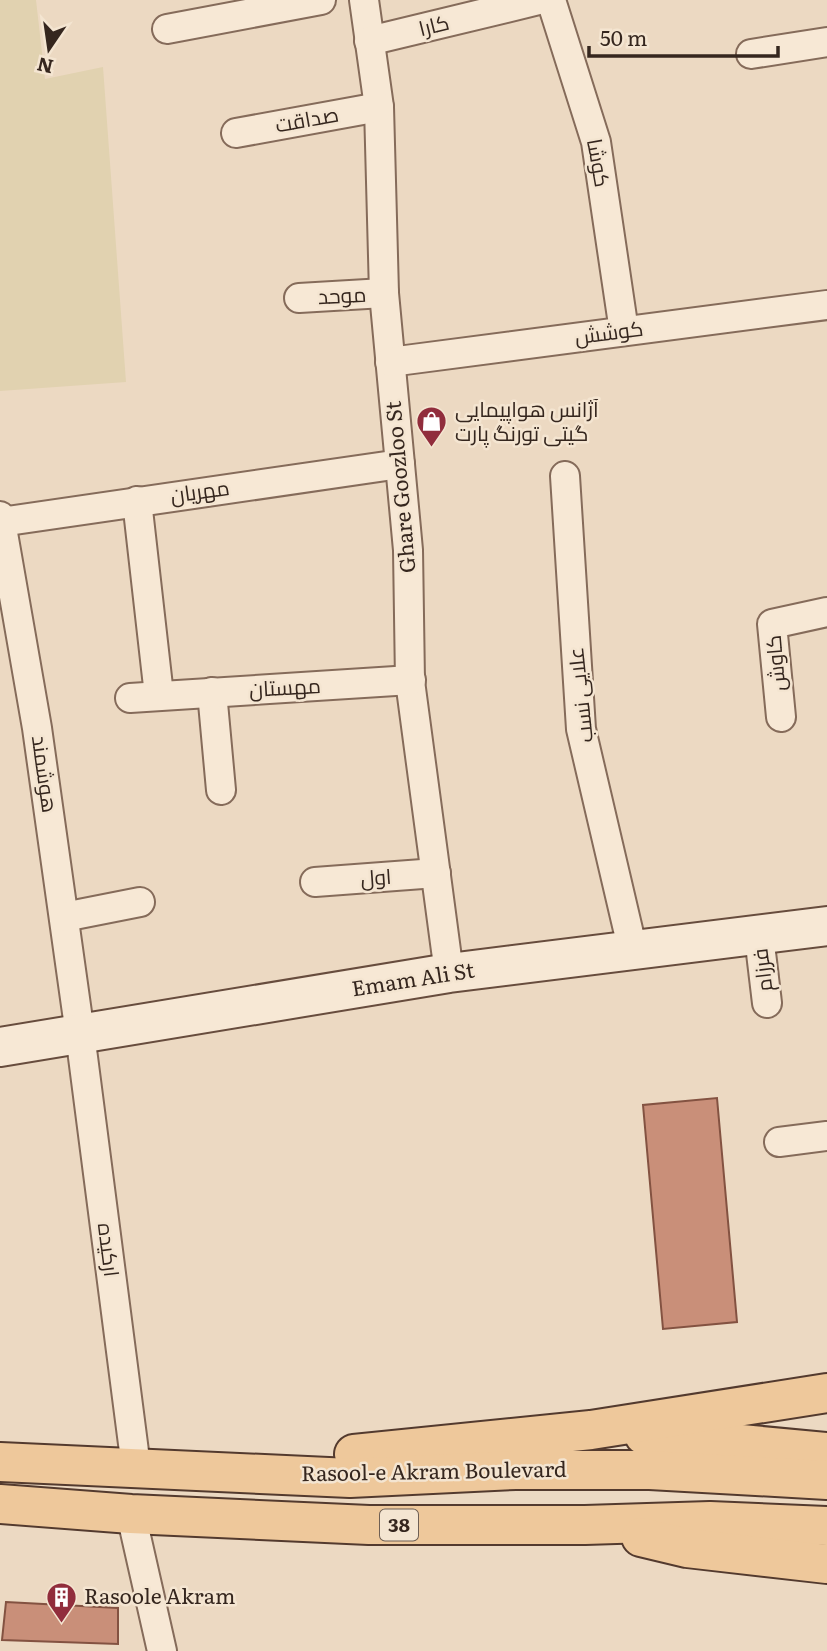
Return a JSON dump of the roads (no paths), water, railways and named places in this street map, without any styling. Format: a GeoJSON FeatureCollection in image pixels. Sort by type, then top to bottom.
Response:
{"type":"FeatureCollection","features":[{"type":"Feature","properties":{"kind":"main road"},"geometry":{"type":"LineString","coordinates":[[191,1470],[591,1430],[827,1393]]}},
{"type":"Feature","properties":{"kind":"main road"},"geometry":{"type":"LineString","coordinates":[[591,1430],[827,1452]]}},
{"type":"Feature","properties":{"kind":"main road","name":"Rasool-e Akram Boulevard"},"geometry":{"type":"LineString","coordinates":[[0,1462],[351,1478],[515,1470],[650,1470],[827,1480]]}},
{"type":"Feature","properties":{"kind":"main road","name":"38"},"geometry":{"type":"LineString","coordinates":[[0,1504],[131,1514],[369,1525],[584,1525],[710,1521],[827,1526]]}},
{"type":"Feature","properties":{"kind":"main road"},"geometry":{"type":"LineString","coordinates":[[584,1525],[687,1548],[827,1564]]}},
{"type":"Feature","properties":{"kind":"street"},"geometry":{"type":"LineString","coordinates":[[167,29],[321,0]]}},
{"type":"Feature","properties":{"kind":"street","name":"Ghare Goozloo St"},"geometry":{"type":"LineString","coordinates":[[364,0],[379,107],[384,293],[408,550],[411,680],[449,973]]}},
{"type":"Feature","properties":{"kind":"street","name":"کارا"},"geometry":{"type":"LineString","coordinates":[[369,41],[539,0]]}},
{"type":"Feature","properties":{"kind":"street","name":"کوشا"},"geometry":{"type":"LineString","coordinates":[[551,0],[596,142],[624,331]]}},
{"type":"Feature","properties":{"kind":"street"},"geometry":{"type":"LineString","coordinates":[[751,54],[827,43]]}},
{"type":"Feature","properties":{"kind":"street","name":"صداقت"},"geometry":{"type":"LineString","coordinates":[[236,133],[379,107]]}},
{"type":"Feature","properties":{"kind":"street","name":"موحد"},"geometry":{"type":"LineString","coordinates":[[299,298],[384,293]]}},
{"type":"Feature","properties":{"kind":"street","name":"کوشش"},"geometry":{"type":"LineString","coordinates":[[390,362],[827,305]]}},
{"type":"Feature","properties":{"kind":"street","name":"مهریان"},"geometry":{"type":"LineString","coordinates":[[1,519],[400,464]]}},
{"type":"Feature","properties":{"kind":"street","name":"علایی نسب"},"geometry":{"type":"LineString","coordinates":[[565,476],[581,729],[633,951]]}},
{"type":"Feature","properties":{"kind":"street"},"geometry":{"type":"LineString","coordinates":[[137,501],[159,695]]}},
{"type":"Feature","properties":{"kind":"street","name":"هوشمند"},"geometry":{"type":"LineString","coordinates":[[1,519],[37,728],[80,1034]]}},
{"type":"Feature","properties":{"kind":"street","name":"کاوش"},"geometry":{"type":"LineString","coordinates":[[781,717],[772,624],[827,612]]}},
{"type":"Feature","properties":{"kind":"street","name":"مهستان"},"geometry":{"type":"LineString","coordinates":[[130,698],[411,680]]}},
{"type":"Feature","properties":{"kind":"street"},"geometry":{"type":"LineString","coordinates":[[212,692],[221,790]]}},
{"type":"Feature","properties":{"kind":"street","name":"اول"},"geometry":{"type":"LineString","coordinates":[[315,882],[436,873]]}},
{"type":"Feature","properties":{"kind":"street"},"geometry":{"type":"LineString","coordinates":[[64,917],[139,902]]}},
{"type":"Feature","properties":{"kind":"street","name":"Emam Ali St"},"geometry":{"type":"LineString","coordinates":[[0,1046],[449,973],[827,926]]}},
{"type":"Feature","properties":{"kind":"street","name":"فرزام"},"geometry":{"type":"LineString","coordinates":[[759,936],[767,1003]]}},
{"type":"Feature","properties":{"kind":"street","name":"ارکیده"},"geometry":{"type":"LineString","coordinates":[[80,1034],[136,1467]]}},
{"type":"Feature","properties":{"kind":"street"},"geometry":{"type":"LineString","coordinates":[[0,1041],[0,1046]]}},
{"type":"Feature","properties":{"kind":"street"},"geometry":{"type":"LineString","coordinates":[[779,1142],[827,1136]]}},
{"type":"Feature","properties":{"kind":"street"},"geometry":{"type":"LineString","coordinates":[[131,1514],[162,1651]]}},
{"type":"Feature","properties":{"kind":"place","name":"آژانس هواپیمایی گیتی تورنگ پارت"},"geometry":{"type":"Point","coordinates":[432,449]}},
{"type":"Feature","properties":{"kind":"place","name":"Rasoole Akram"},"geometry":{"type":"Point","coordinates":[61,1624]}}]}
